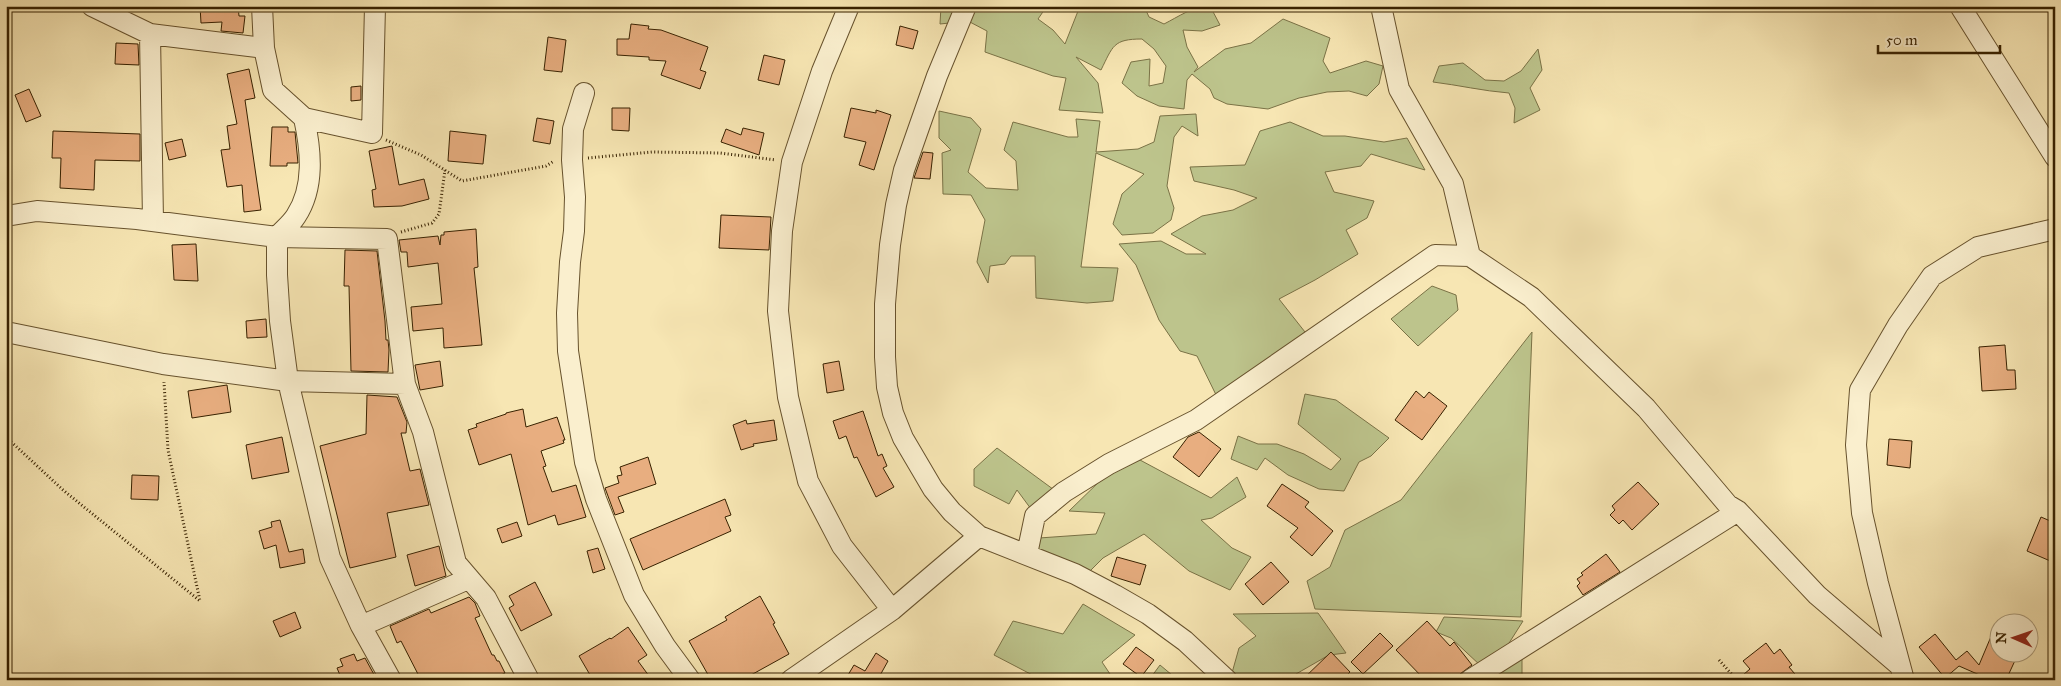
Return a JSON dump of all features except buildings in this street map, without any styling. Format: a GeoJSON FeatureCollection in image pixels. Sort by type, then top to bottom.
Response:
{"type":"FeatureCollection","features":[{"type":"Feature","properties":{"kind":"street"},"geometry":{"type":"LineString","coordinates":[[92,6],[150,34],[264,48]]}},
{"type":"Feature","properties":{"kind":"street"},"geometry":{"type":"LineString","coordinates":[[262,6],[264,48],[273,90],[304,118],[372,133],[375,6]]}},
{"type":"Feature","properties":{"kind":"street"},"geometry":{"type":"LineString","coordinates":[[849,6],[822,71],[792,162],[782,231],[778,311],[788,397],[808,481],[842,546],[892,610]]}},
{"type":"Feature","properties":{"kind":"street"},"geometry":{"type":"LineString","coordinates":[[966,6],[937,76],[904,170],[896,205],[890,245],[885,304],[887,387],[893,413],[903,438],[933,489],[952,512],[979,536],[1075,574],[1148,614],[1185,641],[1227,680]]}},
{"type":"Feature","properties":{"kind":"street"},"geometry":{"type":"LineString","coordinates":[[1381,6],[1399,89],[1453,184],[1470,256]]}},
{"type":"Feature","properties":{"kind":"street"},"geometry":{"type":"LineString","coordinates":[[1960,6],[2055,157]]}},
{"type":"Feature","properties":{"kind":"street"},"geometry":{"type":"LineString","coordinates":[[150,34],[153,221]]}},
{"type":"Feature","properties":{"kind":"street"},"geometry":{"type":"LineString","coordinates":[[584,93],[573,129],[574,231],[566,313],[568,351],[585,462],[596,499],[634,595],[665,646],[690,680]]}},
{"type":"Feature","properties":{"kind":"street"},"geometry":{"type":"LineString","coordinates":[[304,118],[310,149],[308,191],[296,216],[277,237],[280,321],[288,381],[330,558],[361,626],[391,680]]}},
{"type":"Feature","properties":{"kind":"street"},"geometry":{"type":"LineString","coordinates":[[6,216],[37,211],[153,221],[277,237],[388,239],[405,384],[423,432],[456,563],[486,598],[529,680]]}},
{"type":"Feature","properties":{"kind":"street"},"geometry":{"type":"LineString","coordinates":[[1902,673],[1862,513],[1856,445],[1860,390],[1898,325],[1932,276],[1978,247],[2055,229]]}},
{"type":"Feature","properties":{"kind":"street"},"geometry":{"type":"LineString","coordinates":[[1028,554],[1034,516],[1064,492],[1109,464],[1196,420],[1435,255],[1470,256],[1531,296],[1588,350],[1646,408],[1728,505],[1738,511],[1817,595],[1902,673]]}},
{"type":"Feature","properties":{"kind":"street"},"geometry":{"type":"LineString","coordinates":[[6,332],[163,364],[288,381],[405,384]]}},
{"type":"Feature","properties":{"kind":"street"},"geometry":{"type":"LineString","coordinates":[[1470,680],[1738,511]]}},
{"type":"Feature","properties":{"kind":"street"},"geometry":{"type":"LineString","coordinates":[[797,678],[892,610],[979,536]]}},
{"type":"Feature","properties":{"kind":"street"},"geometry":{"type":"LineString","coordinates":[[361,626],[468,578]]}},
{"type":"Feature","properties":{"kind":"path"},"geometry":{"type":"LineString","coordinates":[[388,239],[403,231],[432,223],[439,214],[445,170]]}},
{"type":"Feature","properties":{"kind":"path"},"geometry":{"type":"LineString","coordinates":[[6,437],[63,490],[200,601],[168,450],[163,364]]}},
{"type":"Feature","properties":{"kind":"path"},"geometry":{"type":"LineString","coordinates":[[1719,660],[1737,680]]}},
{"type":"Feature","properties":{"kind":"green space"},"geometry":{"type":"Polygon","coordinates":[[[941,6],[1047,6],[1038,19],[1053,30],[1065,44],[1080,6],[1144,6],[1149,17],[1164,24],[1192,10],[1210,6],[1220,25],[1202,31],[1183,30],[1187,47],[1198,67],[1194,72],[1225,49],[1251,43],[1283,19],[1330,38],[1323,61],[1330,73],[1366,61],[1383,66],[1379,84],[1367,96],[1349,91],[1327,92],[1299,98],[1268,109],[1227,104],[1214,98],[1210,89],[1192,74],[1187,80],[1184,109],[1159,106],[1137,96],[1122,83],[1131,62],[1150,59],[1149,86],[1163,83],[1166,66],[1154,49],[1142,39],[1132,39],[1119,42],[1115,46],[1108,55],[1101,70],[1076,57],[1098,83],[1103,113],[1059,110],[1066,78],[1053,76],[985,52],[987,31],[968,21],[940,24],[941,6]]]}},
{"type":"Feature","properties":{"kind":"green space"},"geometry":{"type":"Polygon","coordinates":[[[1538,49],[1542,70],[1530,88],[1540,110],[1514,123],[1515,108],[1509,93],[1433,82],[1439,66],[1463,63],[1485,80],[1504,81],[1521,71],[1538,49]]]}},
{"type":"Feature","properties":{"kind":"green space"},"geometry":{"type":"Polygon","coordinates":[[[939,111],[971,118],[981,129],[968,172],[986,188],[1018,190],[1016,161],[1004,150],[1013,122],[1068,137],[1078,137],[1076,119],[1100,121],[1096,152],[1138,149],[1154,142],[1160,116],[1196,114],[1198,136],[1182,126],[1174,137],[1167,186],[1174,208],[1171,220],[1153,233],[1122,235],[1113,224],[1122,194],[1144,174],[1096,153],[1081,267],[1118,268],[1113,301],[1087,303],[1036,298],[1035,256],[1011,256],[1005,264],[990,266],[988,283],[977,262],[985,220],[971,195],[943,194],[942,153],[951,150],[939,138],[939,111]]]}},
{"type":"Feature","properties":{"kind":"green space"},"geometry":{"type":"Polygon","coordinates":[[[1290,122],[1323,136],[1345,136],[1384,142],[1407,138],[1425,170],[1371,154],[1361,166],[1325,172],[1334,192],[1374,201],[1367,218],[1346,230],[1358,254],[1279,299],[1305,332],[1220,403],[1197,356],[1180,351],[1159,320],[1136,265],[1119,244],[1161,241],[1186,254],[1206,254],[1171,234],[1202,216],[1233,210],[1257,198],[1234,190],[1194,181],[1190,167],[1245,165],[1260,131],[1290,122]]]}},
{"type":"Feature","properties":{"kind":"green space"},"geometry":{"type":"Polygon","coordinates":[[[1432,286],[1456,295],[1458,310],[1418,346],[1391,319],[1432,286]]]}},
{"type":"Feature","properties":{"kind":"green space"},"geometry":{"type":"Polygon","coordinates":[[[1532,332],[1521,617],[1315,609],[1307,581],[1330,567],[1345,530],[1401,500],[1532,332]]]}},
{"type":"Feature","properties":{"kind":"green space"},"geometry":{"type":"Polygon","coordinates":[[[1305,394],[1336,400],[1389,438],[1371,456],[1359,462],[1344,491],[1319,489],[1288,475],[1265,458],[1257,470],[1231,459],[1238,436],[1258,444],[1277,444],[1304,454],[1331,470],[1341,459],[1298,424],[1305,394]]]}},
{"type":"Feature","properties":{"kind":"green space"},"geometry":{"type":"Polygon","coordinates":[[[997,448],[1061,495],[1056,513],[1031,509],[1017,490],[1009,504],[974,486],[974,469],[997,448]]]}},
{"type":"Feature","properties":{"kind":"green space"},"geometry":{"type":"Polygon","coordinates":[[[1140,460],[1211,498],[1237,477],[1246,497],[1212,518],[1201,520],[1232,548],[1251,557],[1230,590],[1189,571],[1144,534],[1103,558],[1083,578],[1030,543],[1039,538],[1096,534],[1105,513],[1069,511],[1103,478],[1140,460]]]}},
{"type":"Feature","properties":{"kind":"green space"},"geometry":{"type":"Polygon","coordinates":[[[1083,604],[1135,635],[1102,662],[1114,680],[1042,680],[994,655],[1013,621],[1063,634],[1083,604]]]}},
{"type":"Feature","properties":{"kind":"green space"},"geometry":{"type":"Polygon","coordinates":[[[1318,613],[1346,653],[1329,655],[1296,674],[1299,680],[1230,680],[1239,648],[1256,636],[1233,614],[1318,613]]]}},
{"type":"Feature","properties":{"kind":"green space"},"geometry":{"type":"Polygon","coordinates":[[[1444,617],[1523,621],[1504,651],[1481,666],[1451,638],[1436,632],[1444,617]]]}},
{"type":"Feature","properties":{"kind":"green space"},"geometry":{"type":"Polygon","coordinates":[[[1522,655],[1522,680],[1482,680],[1522,655]]]}},
{"type":"Feature","properties":{"kind":"green space"},"geometry":{"type":"Polygon","coordinates":[[[1160,665],[1178,680],[1149,680],[1160,665]]]}}]}
